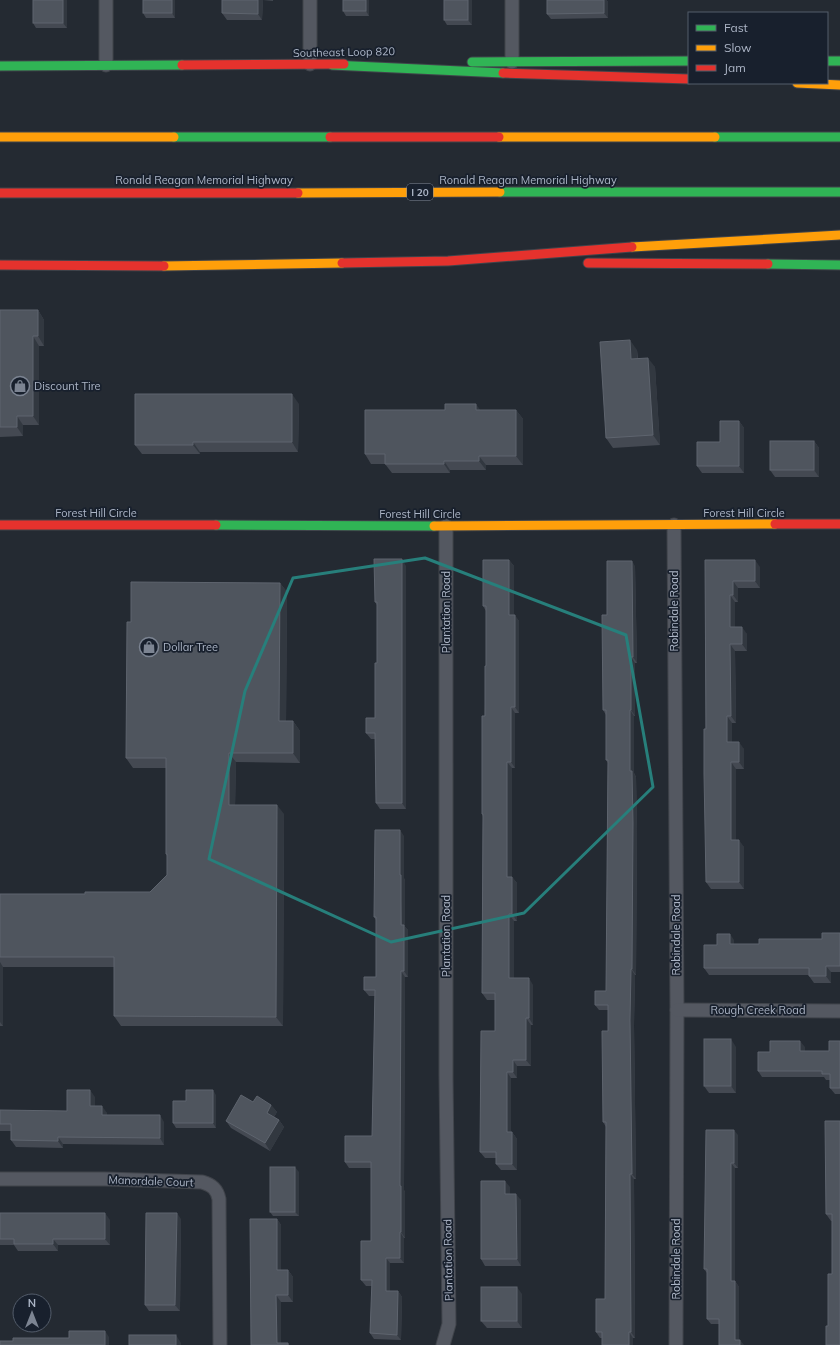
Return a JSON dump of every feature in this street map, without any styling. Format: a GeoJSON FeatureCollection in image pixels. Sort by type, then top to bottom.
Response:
{"type":"FeatureCollection","features":[{"type":"Feature","properties":{"kind":"main road","name":"Southeast Loop 820"},"geometry":{"type":"LineString","coordinates":[[0,66],[332,65],[688,61]]}},
{"type":"Feature","properties":{"kind":"main road"},"geometry":{"type":"LineString","coordinates":[[828,61],[840,61]]}},
{"type":"Feature","properties":{"kind":"main road"},"geometry":{"type":"LineString","coordinates":[[332,65],[540,75],[688,79]]}},
{"type":"Feature","properties":{"kind":"main road"},"geometry":{"type":"LineString","coordinates":[[818,84],[840,85]]}},
{"type":"Feature","properties":{"kind":"main road"},"geometry":{"type":"LineString","coordinates":[[0,137],[840,137]]}},
{"type":"Feature","properties":{"kind":"main road","name":"Ronald Reagan Memorial Highway"},"geometry":{"type":"LineString","coordinates":[[0,193],[840,192]]}},
{"type":"Feature","properties":{"kind":"main road"},"geometry":{"type":"LineString","coordinates":[[0,266],[205,266],[406,263],[481,259],[632,247],[840,235]]}},
{"type":"Feature","properties":{"kind":"main road"},"geometry":{"type":"LineString","coordinates":[[481,259],[559,262]]}},
{"type":"Feature","properties":{"kind":"main road"},"geometry":{"type":"LineString","coordinates":[[582,263],[840,265]]}},
{"type":"Feature","properties":{"kind":"main road","name":"Forest Hill Circle"},"geometry":{"type":"LineString","coordinates":[[0,525],[446,526],[840,524]]}},
{"type":"Feature","properties":{"kind":"street"},"geometry":{"type":"LineString","coordinates":[[106,0],[106,66]]}},
{"type":"Feature","properties":{"kind":"street"},"geometry":{"type":"LineString","coordinates":[[310,0],[310,64]]}},
{"type":"Feature","properties":{"kind":"street"},"geometry":{"type":"LineString","coordinates":[[512,0],[512,62]]}},
{"type":"Feature","properties":{"kind":"street","name":"Robindale Road"},"geometry":{"type":"LineString","coordinates":[[674,525],[677,1010],[676,1345]]}},
{"type":"Feature","properties":{"kind":"street","name":"Plantation Road"},"geometry":{"type":"LineString","coordinates":[[443,1345],[448,1324],[446,1076],[446,526]]}},
{"type":"Feature","properties":{"kind":"street","name":"Rough Creek Road"},"geometry":{"type":"LineString","coordinates":[[677,1010],[840,1011]]}},
{"type":"Feature","properties":{"kind":"street","name":"Manordale Court"},"geometry":{"type":"LineString","coordinates":[[0,1179],[105,1179],[202,1182],[209,1184],[217,1191],[220,1199],[220,1345]]}},
{"type":"Feature","properties":{"kind":"highlighted area"},"geometry":{"type":"Polygon","coordinates":[[[425,558],[626,635],[653,787],[524,913],[391,942],[209,859],[245,691],[293,578],[425,558]]]}},
{"type":"Feature","properties":{"kind":"building"},"geometry":{"type":"Polygon","coordinates":[[[33,0],[63,0],[63,23],[33,23],[33,0]]]}},
{"type":"Feature","properties":{"kind":"building"},"geometry":{"type":"Polygon","coordinates":[[[143,0],[172,0],[172,13],[143,13],[143,0]]]}},
{"type":"Feature","properties":{"kind":"building"},"geometry":{"type":"Polygon","coordinates":[[[222,0],[258,0],[258,14],[222,13],[222,0]]]}},
{"type":"Feature","properties":{"kind":"building"},"geometry":{"type":"Polygon","coordinates":[[[343,0],[366,0],[366,11],[343,11],[343,0]]]}},
{"type":"Feature","properties":{"kind":"building"},"geometry":{"type":"Polygon","coordinates":[[[444,0],[468,0],[468,20],[444,20],[444,0]]]}},
{"type":"Feature","properties":{"kind":"building"},"geometry":{"type":"Polygon","coordinates":[[[547,0],[604,0],[604,13],[547,14],[547,0]]]}},
{"type":"Feature","properties":{"kind":"building","name":"Discount Tire"},"geometry":{"type":"Polygon","coordinates":[[[0,310],[38,310],[38,336],[33,336],[33,416],[17,416],[17,427],[0,427],[0,310]]]}},
{"type":"Feature","properties":{"kind":"building"},"geometry":{"type":"Polygon","coordinates":[[[630,340],[631,359],[648,358],[653,435],[606,438],[600,342],[630,340]]]}},
{"type":"Feature","properties":{"kind":"building"},"geometry":{"type":"Polygon","coordinates":[[[135,394],[292,394],[292,442],[193,442],[193,445],[135,445],[135,394]]]}},
{"type":"Feature","properties":{"kind":"building"},"geometry":{"type":"Polygon","coordinates":[[[445,404],[476,404],[476,410],[516,410],[516,456],[479,456],[479,461],[444,461],[444,464],[385,464],[385,454],[365,454],[365,410],[445,410],[445,404]]]}},
{"type":"Feature","properties":{"kind":"building"},"geometry":{"type":"Polygon","coordinates":[[[720,421],[739,421],[739,466],[697,466],[697,442],[720,442],[720,421]]]}},
{"type":"Feature","properties":{"kind":"building"},"geometry":{"type":"Polygon","coordinates":[[[770,441],[814,441],[814,470],[770,470],[770,441]]]}},
{"type":"Feature","properties":{"kind":"building"},"geometry":{"type":"Polygon","coordinates":[[[374,559],[402,559],[402,803],[376,803],[375,733],[366,733],[366,718],[375,718],[377,602],[375,602],[374,559]]]}},
{"type":"Feature","properties":{"kind":"building"},"geometry":{"type":"Polygon","coordinates":[[[483,560],[509,560],[509,615],[515,615],[515,707],[511,707],[511,762],[507,762],[507,877],[512,877],[512,914],[509,914],[509,978],[529,978],[529,1018],[526,1018],[526,1060],[513,1060],[513,1072],[507,1072],[507,1132],[512,1132],[512,1164],[496,1164],[496,1152],[480,1152],[481,1031],[495,1031],[495,993],[482,993],[482,716],[485,716],[486,666],[486,606],[483,606],[483,560]]]}},
{"type":"Feature","properties":{"kind":"building"},"geometry":{"type":"Polygon","coordinates":[[[705,560],[755,560],[755,581],[733,581],[733,595],[730,595],[730,627],[742,627],[742,644],[730,644],[731,716],[727,716],[727,742],[739,742],[739,762],[731,762],[731,840],[739,840],[739,882],[706,882],[704,774],[704,729],[706,729],[705,560]]]}},
{"type":"Feature","properties":{"kind":"building"},"geometry":{"type":"Polygon","coordinates":[[[607,561],[632,561],[633,657],[631,657],[630,771],[632,771],[633,823],[632,969],[630,1020],[632,1174],[630,1174],[631,1332],[629,1332],[629,1345],[602,1345],[602,1332],[596,1332],[596,1299],[605,1299],[606,1122],[603,1122],[602,1031],[608,1031],[608,1005],[595,1005],[595,991],[606,991],[608,760],[606,760],[606,710],[603,710],[602,615],[607,615],[607,561]]]}},
{"type":"Feature","properties":{"kind":"building"},"geometry":{"type":"Polygon","coordinates":[[[131,582],[280,583],[279,721],[293,721],[293,753],[229,753],[229,805],[277,805],[276,1017],[114,1016],[114,957],[0,957],[0,894],[150,892],[167,875],[166,758],[126,758],[127,622],[131,622],[131,582]]]}},
{"type":"Feature","properties":{"kind":"building"},"geometry":{"type":"Polygon","coordinates":[[[375,830],[400,830],[401,925],[404,925],[404,971],[401,971],[401,1232],[400,1258],[386,1258],[386,1291],[398,1291],[397,1335],[370,1333],[372,1280],[361,1280],[361,1241],[371,1241],[371,1162],[345,1162],[345,1136],[372,1136],[375,990],[364,990],[364,977],[376,977],[376,917],[374,917],[375,830]]]}},
{"type":"Feature","properties":{"kind":"building"},"geometry":{"type":"Polygon","coordinates":[[[822,933],[840,933],[840,966],[826,966],[826,976],[809,976],[809,968],[704,968],[704,945],[717,945],[717,934],[730,934],[730,944],[759,944],[759,939],[822,939],[822,933]]]}},
{"type":"Feature","properties":{"kind":"building"},"geometry":{"type":"Polygon","coordinates":[[[704,1039],[731,1039],[731,1086],[704,1086],[704,1039]]]}},
{"type":"Feature","properties":{"kind":"building"},"geometry":{"type":"Polygon","coordinates":[[[770,1041],[800,1041],[800,1051],[829,1051],[829,1041],[840,1041],[840,1088],[830,1088],[830,1074],[822,1074],[822,1071],[758,1071],[758,1052],[770,1052],[770,1041]]]}},
{"type":"Feature","properties":{"kind":"building"},"geometry":{"type":"Polygon","coordinates":[[[67,1090],[90,1090],[90,1106],[102,1106],[102,1115],[160,1115],[160,1138],[58,1137],[58,1141],[11,1140],[11,1124],[0,1124],[0,1110],[67,1111],[67,1090]]]}},
{"type":"Feature","properties":{"kind":"building"},"geometry":{"type":"Polygon","coordinates":[[[186,1090],[213,1090],[213,1123],[173,1123],[173,1101],[186,1101],[186,1090]]]}},
{"type":"Feature","properties":{"kind":"building"},"geometry":{"type":"Polygon","coordinates":[[[241,1095],[253,1102],[257,1096],[271,1105],[267,1113],[279,1120],[265,1143],[226,1121],[241,1095]]]}},
{"type":"Feature","properties":{"kind":"building"},"geometry":{"type":"Polygon","coordinates":[[[825,1121],[840,1121],[840,1345],[826,1345],[826,1326],[828,1326],[828,1274],[832,1274],[832,1214],[826,1214],[825,1121]]]}},
{"type":"Feature","properties":{"kind":"building"},"geometry":{"type":"Polygon","coordinates":[[[706,1130],[734,1130],[734,1163],[731,1163],[731,1281],[735,1281],[735,1340],[740,1340],[740,1345],[719,1345],[719,1319],[707,1319],[707,1269],[704,1269],[706,1130]]]}},
{"type":"Feature","properties":{"kind":"building"},"geometry":{"type":"Polygon","coordinates":[[[270,1167],[295,1167],[295,1212],[270,1212],[270,1167]]]}},
{"type":"Feature","properties":{"kind":"building"},"geometry":{"type":"Polygon","coordinates":[[[481,1181],[505,1181],[505,1194],[516,1194],[517,1259],[481,1259],[481,1181]]]}},
{"type":"Feature","properties":{"kind":"building"},"geometry":{"type":"Polygon","coordinates":[[[0,1213],[105,1213],[105,1239],[53,1239],[53,1244],[14,1244],[14,1239],[0,1239],[0,1213]]]}},
{"type":"Feature","properties":{"kind":"building"},"geometry":{"type":"Polygon","coordinates":[[[146,1213],[177,1213],[175,1305],[145,1305],[146,1213]]]}},
{"type":"Feature","properties":{"kind":"building"},"geometry":{"type":"Polygon","coordinates":[[[250,1219],[277,1219],[277,1270],[288,1270],[288,1295],[276,1295],[277,1343],[288,1343],[288,1345],[251,1345],[250,1219]]]}},
{"type":"Feature","properties":{"kind":"building"},"geometry":{"type":"Polygon","coordinates":[[[481,1287],[517,1287],[517,1321],[481,1321],[481,1287]]]}},
{"type":"Feature","properties":{"kind":"building"},"geometry":{"type":"Polygon","coordinates":[[[69,1331],[105,1331],[105,1345],[0,1345],[0,1341],[13,1341],[13,1338],[69,1338],[69,1331]]]}},
{"type":"Feature","properties":{"kind":"building"},"geometry":{"type":"Polygon","coordinates":[[[129,1335],[176,1335],[176,1345],[129,1345],[129,1335]]]}},
{"type":"Feature","properties":{"kind":"traffic: fast"},"geometry":{"type":"LineString","coordinates":[[472,62],[688,61]]}},
{"type":"Feature","properties":{"kind":"traffic: fast"},"geometry":{"type":"LineString","coordinates":[[828,61],[840,61]]}},
{"type":"Feature","properties":{"kind":"traffic: fast"},"geometry":{"type":"LineString","coordinates":[[0,66],[182,65]]}},
{"type":"Feature","properties":{"kind":"traffic: fast"},"geometry":{"type":"LineString","coordinates":[[332,65],[503,73]]}},
{"type":"Feature","properties":{"kind":"traffic: fast"},"geometry":{"type":"LineString","coordinates":[[174,137],[330,137]]}},
{"type":"Feature","properties":{"kind":"traffic: fast"},"geometry":{"type":"LineString","coordinates":[[715,137],[840,137]]}},
{"type":"Feature","properties":{"kind":"traffic: fast"},"geometry":{"type":"LineString","coordinates":[[500,192],[840,192]]}},
{"type":"Feature","properties":{"kind":"traffic: fast"},"geometry":{"type":"LineString","coordinates":[[768,264],[840,265]]}},
{"type":"Feature","properties":{"kind":"traffic: fast"},"geometry":{"type":"LineString","coordinates":[[216,525],[434,526]]}},
{"type":"Feature","properties":{"kind":"traffic: slow"},"geometry":{"type":"LineString","coordinates":[[818,84],[840,85]]}},
{"type":"Feature","properties":{"kind":"traffic: slow"},"geometry":{"type":"LineString","coordinates":[[0,137],[174,137]]}},
{"type":"Feature","properties":{"kind":"traffic: slow"},"geometry":{"type":"LineString","coordinates":[[499,137],[715,137]]}},
{"type":"Feature","properties":{"kind":"traffic: slow"},"geometry":{"type":"LineString","coordinates":[[298,193],[500,192]]}},
{"type":"Feature","properties":{"kind":"traffic: slow"},"geometry":{"type":"LineString","coordinates":[[632,247],[840,235]]}},
{"type":"Feature","properties":{"kind":"traffic: slow"},"geometry":{"type":"LineString","coordinates":[[164,266],[342,263]]}},
{"type":"Feature","properties":{"kind":"traffic: slow"},"geometry":{"type":"LineString","coordinates":[[434,526],[775,524]]}},
{"type":"Feature","properties":{"kind":"traffic: jam"},"geometry":{"type":"LineString","coordinates":[[182,65],[344,64]]}},
{"type":"Feature","properties":{"kind":"traffic: jam"},"geometry":{"type":"LineString","coordinates":[[503,73],[688,79]]}},
{"type":"Feature","properties":{"kind":"traffic: jam"},"geometry":{"type":"LineString","coordinates":[[330,137],[499,137]]}},
{"type":"Feature","properties":{"kind":"traffic: jam"},"geometry":{"type":"LineString","coordinates":[[0,193],[298,193]]}},
{"type":"Feature","properties":{"kind":"traffic: jam"},"geometry":{"type":"LineString","coordinates":[[342,263],[448,261],[632,247]]}},
{"type":"Feature","properties":{"kind":"traffic: jam"},"geometry":{"type":"LineString","coordinates":[[588,263],[768,264]]}},
{"type":"Feature","properties":{"kind":"traffic: jam"},"geometry":{"type":"LineString","coordinates":[[0,265],[164,266]]}},
{"type":"Feature","properties":{"kind":"traffic: jam"},"geometry":{"type":"LineString","coordinates":[[775,524],[840,524]]}},
{"type":"Feature","properties":{"kind":"traffic: jam"},"geometry":{"type":"LineString","coordinates":[[0,525],[216,525]]}},
{"type":"Feature","properties":{"kind":"place","name":"Discount Tire"},"geometry":{"type":"Point","coordinates":[20,386]}},
{"type":"Feature","properties":{"kind":"place","name":"Dollar Tree"},"geometry":{"type":"Point","coordinates":[149,647]}}]}
